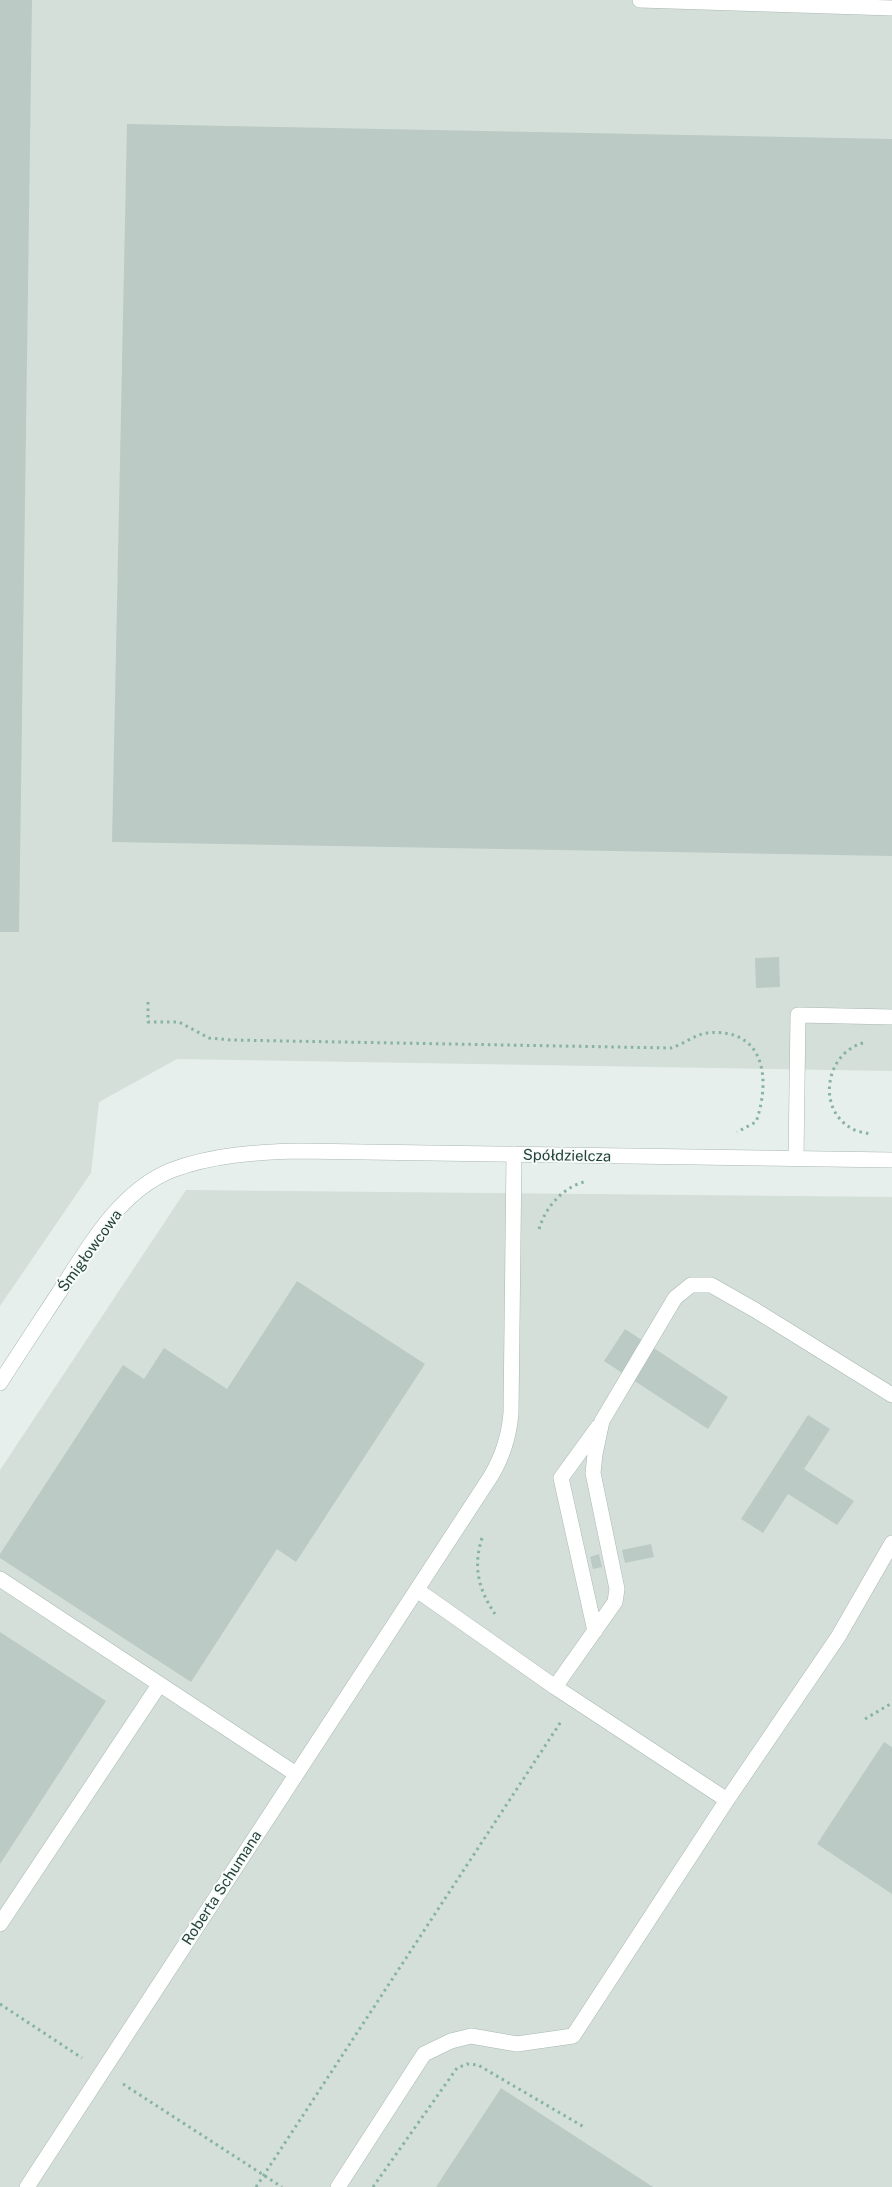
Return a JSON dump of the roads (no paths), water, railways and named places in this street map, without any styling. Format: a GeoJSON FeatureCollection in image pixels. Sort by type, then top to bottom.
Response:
{"type":"FeatureCollection","features":[{"type":"Feature","properties":{"kind":"street"},"geometry":{"type":"LineString","coordinates":[[640,0],[892,8]]}},
{"type":"Feature","properties":{"kind":"street"},"geometry":{"type":"LineString","coordinates":[[796,1158],[798,1015],[892,1017]]}},
{"type":"Feature","properties":{"kind":"street","name":"Spółdzielcza"},"geometry":{"type":"LineString","coordinates":[[242,1154],[299,1152],[892,1160]]}},
{"type":"Feature","properties":{"kind":"street","name":"Śmigłowcowa"},"geometry":{"type":"LineString","coordinates":[[0,1383],[92,1242],[127,1201],[150,1183],[172,1170],[197,1162],[242,1154]]}},
{"type":"Feature","properties":{"kind":"street","name":"Roberta Schumana"},"geometry":{"type":"LineString","coordinates":[[27,2187],[417,1590],[502,1456],[508,1436],[511,1391],[514,1154]]}},
{"type":"Feature","properties":{"kind":"street"},"geometry":{"type":"LineString","coordinates":[[595,1631],[561,1478],[602,1421],[675,1298],[691,1285],[711,1285],[755,1310],[892,1396]]}},
{"type":"Feature","properties":{"kind":"street"},"geometry":{"type":"LineString","coordinates":[[555,1687],[615,1602],[617,1589],[593,1473],[602,1421]]}},
{"type":"Feature","properties":{"kind":"street"},"geometry":{"type":"LineString","coordinates":[[338,2187],[424,2054],[451,2042],[471,2036],[517,2044],[573,2036],[727,1800],[838,1637],[892,1543]]}},
{"type":"Feature","properties":{"kind":"street"},"geometry":{"type":"LineString","coordinates":[[0,1580],[296,1774]]}},
{"type":"Feature","properties":{"kind":"street"},"geometry":{"type":"LineString","coordinates":[[417,1590],[555,1687],[727,1800]]}},
{"type":"Feature","properties":{"kind":"street"},"geometry":{"type":"LineString","coordinates":[[0,1924],[159,1685]]}}]}
